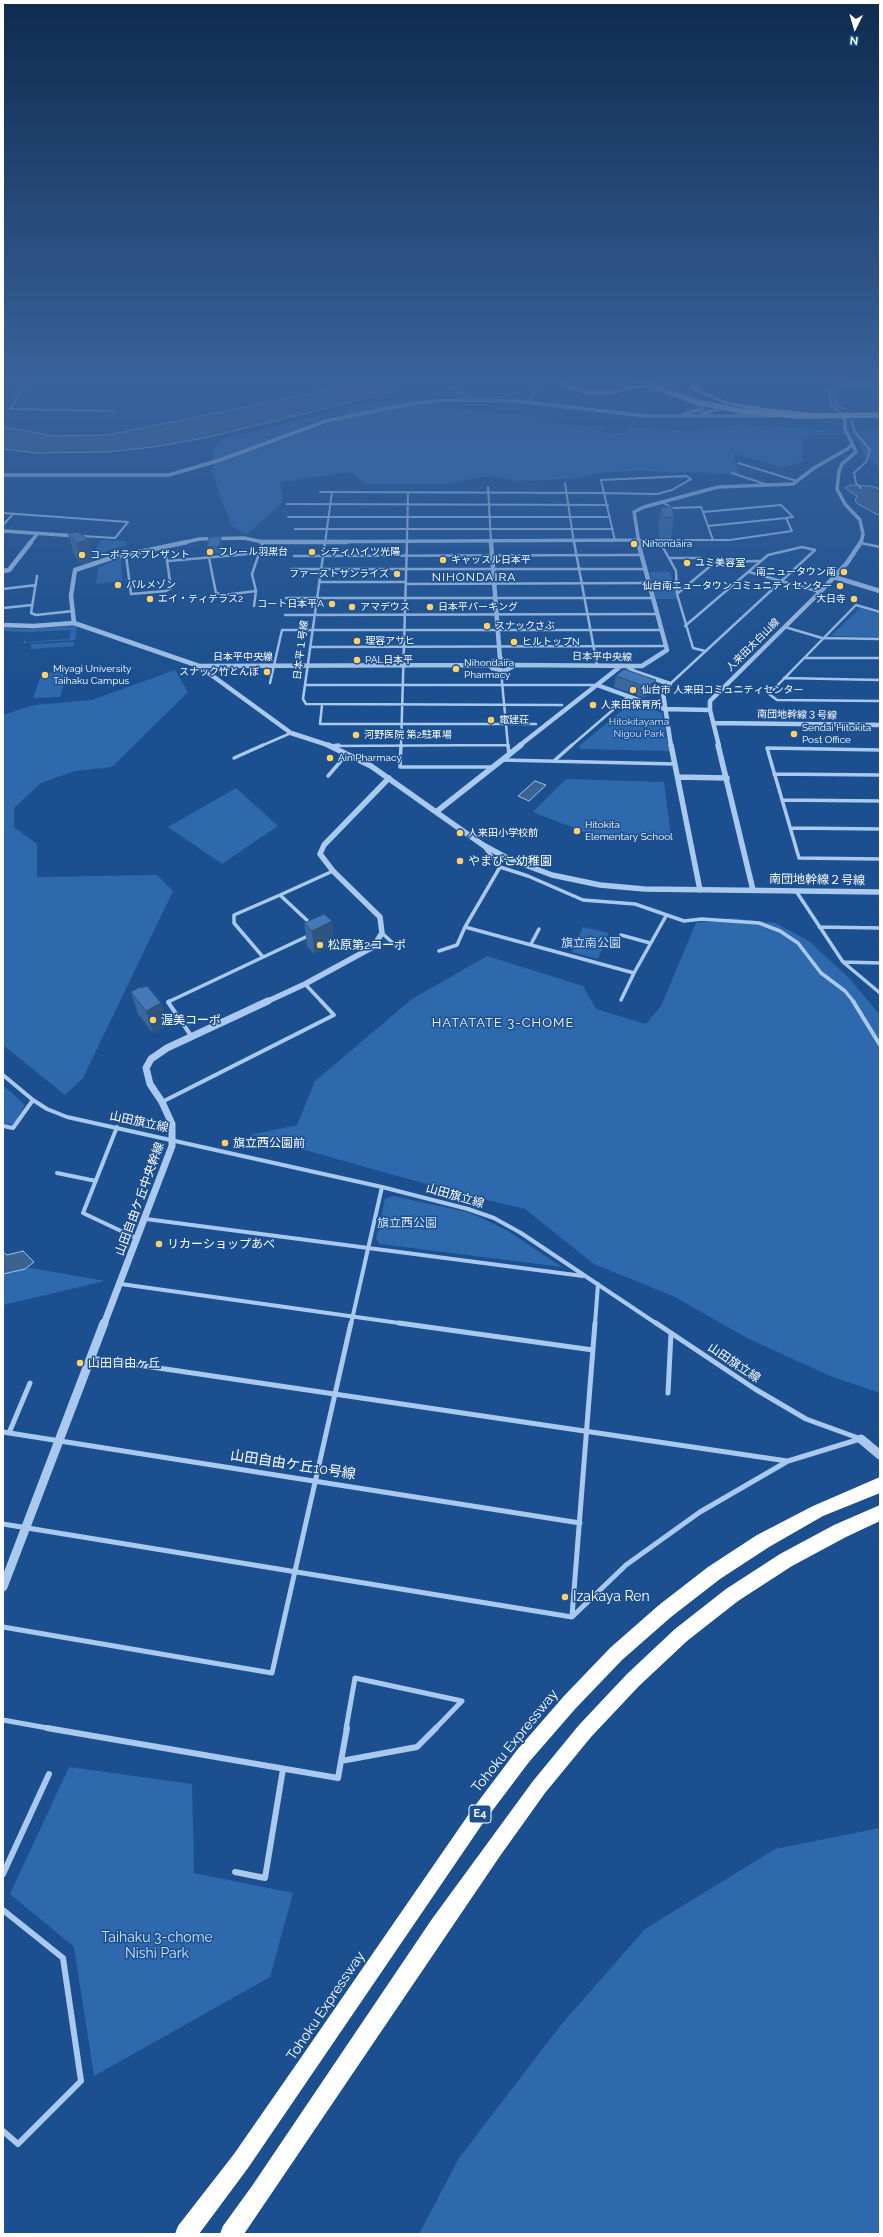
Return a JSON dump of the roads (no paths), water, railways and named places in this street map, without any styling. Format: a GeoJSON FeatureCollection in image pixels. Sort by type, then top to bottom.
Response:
{"type":"FeatureCollection","features":[{"type":"Feature","properties":{"kind":"highway","name":"Tohoku Expressway"},"geometry":{"type":"LineString","coordinates":[[186,2234],[241,2161],[290,2092],[477,1817],[523,1756],[570,1702],[616,1654],[665,1611],[714,1573],[764,1541],[818,1511],[874,1487]]}},
{"type":"Feature","properties":{"kind":"highway","name":"E4"},"geometry":{"type":"LineString","coordinates":[[231,2234],[264,2188],[439,1926],[493,1849],[539,1787],[585,1731],[633,1680],[681,1635],[732,1595],[793,1556],[840,1531],[880,1513]]}},
{"type":"Feature","properties":{"kind":"street"},"geometry":{"type":"LineString","coordinates":[[565,484],[578,569],[582,583],[586,613],[597,665]]}},
{"type":"Feature","properties":{"kind":"street"},"geometry":{"type":"LineString","coordinates":[[602,484],[608,505],[615,541]]}},
{"type":"Feature","properties":{"kind":"street"},"geometry":{"type":"LineString","coordinates":[[320,492],[657,494],[672,490],[682,484]]}},
{"type":"Feature","properties":{"kind":"street"},"geometry":{"type":"LineString","coordinates":[[311,647],[666,646],[644,568],[634,512],[662,502],[718,488],[782,484]]}},
{"type":"Feature","properties":{"kind":"street"},"geometry":{"type":"LineString","coordinates":[[838,484],[837,489],[845,504],[860,520],[863,534],[861,543],[880,547]]}},
{"type":"Feature","properties":{"kind":"street"},"geometry":{"type":"LineString","coordinates":[[488,487],[489,529],[500,659]]}},
{"type":"Feature","properties":{"kind":"street","name":"日本平１号線"},"geometry":{"type":"LineString","coordinates":[[322,704],[306,704],[303,700],[320,569],[332,492]]}},
{"type":"Feature","properties":{"kind":"street"},"geometry":{"type":"LineString","coordinates":[[408,492],[400,767],[491,767]]}},
{"type":"Feature","properties":{"kind":"street"},"geometry":{"type":"LineString","coordinates":[[662,502],[672,508],[701,507],[713,540]]}},
{"type":"Feature","properties":{"kind":"street"},"geometry":{"type":"LineString","coordinates":[[287,504],[608,505]]}},
{"type":"Feature","properties":{"kind":"street"},"geometry":{"type":"LineString","coordinates":[[703,512],[781,505],[793,517],[708,526]]}},
{"type":"Feature","properties":{"kind":"street"},"geometry":{"type":"LineString","coordinates":[[3,513],[128,522],[115,538],[3,531]]}},
{"type":"Feature","properties":{"kind":"street"},"geometry":{"type":"LineString","coordinates":[[3,525],[13,514]]}},
{"type":"Feature","properties":{"kind":"street"},"geometry":{"type":"LineString","coordinates":[[288,517],[610,517]]}},
{"type":"Feature","properties":{"kind":"street"},"geometry":{"type":"LineString","coordinates":[[74,623],[71,596],[75,570],[126,555],[199,539],[244,538],[264,542],[730,540],[792,531],[786,518]]}},
{"type":"Feature","properties":{"kind":"street"},"geometry":{"type":"LineString","coordinates":[[295,529],[407,528],[613,530]]}},
{"type":"Feature","properties":{"kind":"street"},"geometry":{"type":"LineString","coordinates":[[3,571],[9,570],[38,533]]}},
{"type":"Feature","properties":{"kind":"street"},"geometry":{"type":"LineString","coordinates":[[659,540],[676,571],[677,594],[685,626],[693,648],[705,652]]}},
{"type":"Feature","properties":{"kind":"street"},"geometry":{"type":"LineString","coordinates":[[254,606],[256,592],[252,574],[264,542]]}},
{"type":"Feature","properties":{"kind":"street","name":"人来田太白山線"},"geometry":{"type":"LineString","coordinates":[[710,710],[710,701],[820,592],[856,553],[861,543]]}},
{"type":"Feature","properties":{"kind":"street"},"geometry":{"type":"LineString","coordinates":[[126,555],[131,594],[166,591],[171,588],[165,546]]}},
{"type":"Feature","properties":{"kind":"street"},"geometry":{"type":"LineString","coordinates":[[685,626],[768,555],[802,547],[815,550],[670,684],[663,693],[664,708],[700,890]]}},
{"type":"Feature","properties":{"kind":"street"},"geometry":{"type":"LineString","coordinates":[[168,561],[260,553]]}},
{"type":"Feature","properties":{"kind":"street"},"geometry":{"type":"LineString","coordinates":[[294,556],[642,555]]}},
{"type":"Feature","properties":{"kind":"street"},"geometry":{"type":"LineString","coordinates":[[209,558],[216,593],[224,595],[256,592]]}},
{"type":"Feature","properties":{"kind":"street"},"geometry":{"type":"LineString","coordinates":[[670,558],[700,558]]}},
{"type":"Feature","properties":{"kind":"street"},"geometry":{"type":"LineString","coordinates":[[677,594],[715,562],[760,561]]}},
{"type":"Feature","properties":{"kind":"street"},"geometry":{"type":"LineString","coordinates":[[291,569],[644,568]]}},
{"type":"Feature","properties":{"kind":"street"},"geometry":{"type":"LineString","coordinates":[[749,572],[820,592]]}},
{"type":"Feature","properties":{"kind":"street"},"geometry":{"type":"LineString","coordinates":[[37,576],[31,613],[36,615],[73,611]]}},
{"type":"Feature","properties":{"kind":"street"},"geometry":{"type":"LineString","coordinates":[[834,577],[880,591]]}},
{"type":"Feature","properties":{"kind":"street"},"geometry":{"type":"LineString","coordinates":[[319,582],[649,583]]}},
{"type":"Feature","properties":{"kind":"street"},"geometry":{"type":"LineString","coordinates":[[3,589],[36,585]]}},
{"type":"Feature","properties":{"kind":"street"},"geometry":{"type":"LineString","coordinates":[[286,598],[653,598]]}},
{"type":"Feature","properties":{"kind":"street"},"geometry":{"type":"LineString","coordinates":[[3,608],[32,605]]}},
{"type":"Feature","properties":{"kind":"street"},"geometry":{"type":"LineString","coordinates":[[880,612],[856,605],[822,638],[806,658],[769,694],[777,700],[880,701]]}},
{"type":"Feature","properties":{"kind":"street"},"geometry":{"type":"LineString","coordinates":[[286,615],[657,614]]}},
{"type":"Feature","properties":{"kind":"street","name":"日本平中央線"},"geometry":{"type":"LineString","coordinates":[[3,624],[33,626],[74,623],[93,628],[149,650],[199,666],[490,665]]}},
{"type":"Feature","properties":{"kind":"street"},"geometry":{"type":"LineString","coordinates":[[785,626],[822,638],[880,639]]}},
{"type":"Feature","properties":{"kind":"street"},"geometry":{"type":"LineString","coordinates":[[270,683],[282,630],[661,630]]}},
{"type":"Feature","properties":{"kind":"street","name":"日本平中央線"},"geometry":{"type":"LineString","coordinates":[[513,666],[642,666],[668,650],[666,646]]}},
{"type":"Feature","properties":{"kind":"street"},"geometry":{"type":"LineString","coordinates":[[806,658],[880,658]]}},
{"type":"Feature","properties":{"kind":"street"},"geometry":{"type":"LineString","coordinates":[[500,659],[508,660],[513,666],[508,670],[501,671],[494,670],[490,665],[492,662],[500,659]]}},
{"type":"Feature","properties":{"kind":"street","name":"南団地幹線２号線"},"geometry":{"type":"LineString","coordinates":[[199,666],[291,733],[332,746],[348,754],[389,778],[483,845],[507,858],[535,869],[600,885],[644,889],[880,892]]}},
{"type":"Feature","properties":{"kind":"street"},"geometry":{"type":"LineString","coordinates":[[436,812],[491,767],[503,760],[621,666]]}},
{"type":"Feature","properties":{"kind":"street"},"geometry":{"type":"LineString","coordinates":[[628,667],[635,672],[670,684]]}},
{"type":"Feature","properties":{"kind":"street"},"geometry":{"type":"LineString","coordinates":[[501,671],[505,704],[508,756]]}},
{"type":"Feature","properties":{"kind":"street"},"geometry":{"type":"LineString","coordinates":[[784,678],[880,680]]}},
{"type":"Feature","properties":{"kind":"street"},"geometry":{"type":"LineString","coordinates":[[305,685],[597,685],[664,708],[710,710],[753,890]]}},
{"type":"Feature","properties":{"kind":"street"},"geometry":{"type":"LineString","coordinates":[[555,761],[629,696]]}},
{"type":"Feature","properties":{"kind":"street"},"geometry":{"type":"LineString","coordinates":[[536,724],[320,724],[322,704],[562,705]]}},
{"type":"Feature","properties":{"kind":"street","name":"南団地幹線３号線"},"geometry":{"type":"LineString","coordinates":[[713,723],[880,725]]}},
{"type":"Feature","properties":{"kind":"street"},"geometry":{"type":"LineString","coordinates":[[234,758],[291,733]]}},
{"type":"Feature","properties":{"kind":"street"},"geometry":{"type":"LineString","coordinates":[[332,746],[508,745]]}},
{"type":"Feature","properties":{"kind":"street"},"geometry":{"type":"LineString","coordinates":[[880,750],[767,748],[799,858],[880,859]]}},
{"type":"Feature","properties":{"kind":"street"},"geometry":{"type":"LineString","coordinates":[[328,776],[348,754]]}},
{"type":"Feature","properties":{"kind":"street"},"geometry":{"type":"LineString","coordinates":[[503,760],[675,764]]}},
{"type":"Feature","properties":{"kind":"street"},"geometry":{"type":"LineString","coordinates":[[774,774],[880,775]]}},
{"type":"Feature","properties":{"kind":"street"},"geometry":{"type":"LineString","coordinates":[[678,777],[727,778]]}},
{"type":"Feature","properties":{"kind":"street"},"geometry":{"type":"LineString","coordinates":[[389,778],[324,844],[320,854],[333,870],[380,917],[382,933],[397,947]]}},
{"type":"Feature","properties":{"kind":"street"},"geometry":{"type":"LineString","coordinates":[[782,800],[880,801]]}},
{"type":"Feature","properties":{"kind":"street"},"geometry":{"type":"LineString","coordinates":[[790,828],[880,830]]}},
{"type":"Feature","properties":{"kind":"street"},"geometry":{"type":"LineString","coordinates":[[483,845],[500,867],[528,876],[583,900],[634,904],[684,921],[702,919],[759,923],[780,931],[798,943],[821,973],[845,990],[880,1045]]}},
{"type":"Feature","properties":{"kind":"street"},"geometry":{"type":"LineString","coordinates":[[439,951],[457,945],[465,927],[500,867]]}},
{"type":"Feature","properties":{"kind":"street"},"geometry":{"type":"LineString","coordinates":[[263,957],[234,923],[234,915],[333,870]]}},
{"type":"Feature","properties":{"kind":"street"},"geometry":{"type":"LineString","coordinates":[[796,891],[843,962],[880,993]]}},
{"type":"Feature","properties":{"kind":"street"},"geometry":{"type":"LineString","coordinates":[[280,895],[313,926]]}},
{"type":"Feature","properties":{"kind":"street"},"geometry":{"type":"LineString","coordinates":[[621,1000],[650,943],[666,916]]}},
{"type":"Feature","properties":{"kind":"street"},"geometry":{"type":"LineString","coordinates":[[465,927],[634,973]]}},
{"type":"Feature","properties":{"kind":"street"},"geometry":{"type":"LineString","coordinates":[[819,927],[880,928]]}},
{"type":"Feature","properties":{"kind":"street"},"geometry":{"type":"LineString","coordinates":[[531,944],[539,929]]}},
{"type":"Feature","properties":{"kind":"street"},"geometry":{"type":"LineString","coordinates":[[192,1037],[168,1002],[318,931]]}},
{"type":"Feature","properties":{"kind":"street","name":"山田自由ケ丘中央幹線"},"geometry":{"type":"LineString","coordinates":[[3,1587],[146,1219],[172,1146],[172,1124],[162,1102],[150,1084],[146,1068],[151,1059],[167,1048],[305,984],[365,953],[373,947],[382,933]]}},
{"type":"Feature","properties":{"kind":"street"},"geometry":{"type":"LineString","coordinates":[[621,935],[650,943]]}},
{"type":"Feature","properties":{"kind":"street"},"geometry":{"type":"LineString","coordinates":[[843,962],[880,963]]}},
{"type":"Feature","properties":{"kind":"street"},"geometry":{"type":"LineString","coordinates":[[162,1102],[334,1015],[305,984]]}},
{"type":"Feature","properties":{"kind":"street","name":"山田旗立線"},"geometry":{"type":"LineString","coordinates":[[3,1075],[33,1100],[47,1109],[67,1117],[173,1139],[382,1187],[468,1209],[494,1218],[521,1233],[755,1389],[806,1419],[860,1439]]}},
{"type":"Feature","properties":{"kind":"street"},"geometry":{"type":"LineString","coordinates":[[3,1126],[12,1128],[33,1100]]}},
{"type":"Feature","properties":{"kind":"street"},"geometry":{"type":"LineString","coordinates":[[117,1127],[83,1213],[138,1239]]}},
{"type":"Feature","properties":{"kind":"street"},"geometry":{"type":"LineString","coordinates":[[57,1173],[96,1181]]}},
{"type":"Feature","properties":{"kind":"street"},"geometry":{"type":"LineString","coordinates":[[3,1627],[272,1673],[296,1573],[334,1395],[382,1187]]}},
{"type":"Feature","properties":{"kind":"street"},"geometry":{"type":"LineString","coordinates":[[146,1219],[585,1276]]}},
{"type":"Feature","properties":{"kind":"street"},"geometry":{"type":"LineString","coordinates":[[121,1284],[593,1350]]}},
{"type":"Feature","properties":{"kind":"street"},"geometry":{"type":"LineString","coordinates":[[572,1617],[598,1284]]}},
{"type":"Feature","properties":{"kind":"street"},"geometry":{"type":"LineString","coordinates":[[668,1393],[671,1333]]}},
{"type":"Feature","properties":{"kind":"street"},"geometry":{"type":"LineString","coordinates":[[91,1358],[788,1461]]}},
{"type":"Feature","properties":{"kind":"street"},"geometry":{"type":"LineString","coordinates":[[6,1433],[30,1383]]}},
{"type":"Feature","properties":{"kind":"street","name":"山田自由ケ丘10号線"},"geometry":{"type":"LineString","coordinates":[[6,1433],[316,1480],[580,1523]]}},
{"type":"Feature","properties":{"kind":"street"},"geometry":{"type":"LineString","coordinates":[[572,1617],[626,1565],[700,1512],[788,1461],[860,1439],[880,1455]]}},
{"type":"Feature","properties":{"kind":"street"},"geometry":{"type":"LineString","coordinates":[[3,1524],[572,1617]]}},
{"type":"Feature","properties":{"kind":"street"},"geometry":{"type":"LineString","coordinates":[[3,1720],[338,1778],[355,1678],[462,1701],[417,1747],[341,1761]]}},
{"type":"Feature","properties":{"kind":"street"},"geometry":{"type":"LineString","coordinates":[[234,1872],[265,1878],[283,1769]]}},
{"type":"Feature","properties":{"kind":"street"},"geometry":{"type":"LineString","coordinates":[[3,1874],[49,1774]]}},
{"type":"Feature","properties":{"kind":"street"},"geometry":{"type":"LineString","coordinates":[[3,1910],[62,1958],[81,2081],[18,2144],[3,2131]]}},
{"type":"Feature","properties":{"kind":"waterway"},"geometry":{"type":"LineString","coordinates":[[857,484],[861,488]]}},
{"type":"Feature","properties":{"kind":"place","name":"Nihondaira"},"geometry":{"type":"Point","coordinates":[634,544]}},
{"type":"Feature","properties":{"kind":"place","name":"フレール羽黒台"},"geometry":{"type":"Point","coordinates":[210,552]}},
{"type":"Feature","properties":{"kind":"place","name":"シティハイツ光陽"},"geometry":{"type":"Point","coordinates":[312,552]}},
{"type":"Feature","properties":{"kind":"place","name":"コーポラスプレザント"},"geometry":{"type":"Point","coordinates":[82,555]}},
{"type":"Feature","properties":{"kind":"place","name":"キャッスル日本平"},"geometry":{"type":"Point","coordinates":[443,560]}},
{"type":"Feature","properties":{"kind":"place","name":"ユミ美容室"},"geometry":{"type":"Point","coordinates":[687,563]}},
{"type":"Feature","properties":{"kind":"place","name":"南ニュータウン南"},"geometry":{"type":"Point","coordinates":[844,572]}},
{"type":"Feature","properties":{"kind":"place","name":"ファーストサンライズ"},"geometry":{"type":"Point","coordinates":[397,574]}},
{"type":"Feature","properties":{"kind":"place","name":"パルメゾン"},"geometry":{"type":"Point","coordinates":[118,585]}},
{"type":"Feature","properties":{"kind":"place","name":"仙台南ニュータウンコミュニティセンター"},"geometry":{"type":"Point","coordinates":[840,586]}},
{"type":"Feature","properties":{"kind":"place","name":"エイ・ティテラス2"},"geometry":{"type":"Point","coordinates":[150,599]}},
{"type":"Feature","properties":{"kind":"place","name":"大日寺"},"geometry":{"type":"Point","coordinates":[854,599]}},
{"type":"Feature","properties":{"kind":"place","name":"コート日本平A"},"geometry":{"type":"Point","coordinates":[332,604]}},
{"type":"Feature","properties":{"kind":"place","name":"アマデウス"},"geometry":{"type":"Point","coordinates":[352,607]}},
{"type":"Feature","properties":{"kind":"place","name":"日本平パーキング"},"geometry":{"type":"Point","coordinates":[430,607]}},
{"type":"Feature","properties":{"kind":"place","name":"スナックさぶ"},"geometry":{"type":"Point","coordinates":[487,626]}},
{"type":"Feature","properties":{"kind":"place","name":"理容アサヒ"},"geometry":{"type":"Point","coordinates":[357,641]}},
{"type":"Feature","properties":{"kind":"place","name":"ヒルトップN"},"geometry":{"type":"Point","coordinates":[514,642]}},
{"type":"Feature","properties":{"kind":"place","name":"PAL日本平"},"geometry":{"type":"Point","coordinates":[357,660]}},
{"type":"Feature","properties":{"kind":"place","name":"Nihondaira Pharmacy"},"geometry":{"type":"Point","coordinates":[456,669]}},
{"type":"Feature","properties":{"kind":"place","name":"スナック竹とんぼ"},"geometry":{"type":"Point","coordinates":[267,672]}},
{"type":"Feature","properties":{"kind":"place","name":"Miyagi University Taihaku Campus"},"geometry":{"type":"Point","coordinates":[45,675]}},
{"type":"Feature","properties":{"kind":"place","name":"仙台市 人来田コミュニティセンター"},"geometry":{"type":"Point","coordinates":[633,690]}},
{"type":"Feature","properties":{"kind":"place","name":"人来田保育所"},"geometry":{"type":"Point","coordinates":[593,705]}},
{"type":"Feature","properties":{"kind":"place","name":"電建荘"},"geometry":{"type":"Point","coordinates":[491,720]}},
{"type":"Feature","properties":{"kind":"place","name":"Sendai Hitokita Post Office"},"geometry":{"type":"Point","coordinates":[794,734]}},
{"type":"Feature","properties":{"kind":"place","name":"河野医院 第2駐車場"},"geometry":{"type":"Point","coordinates":[356,735]}},
{"type":"Feature","properties":{"kind":"place","name":"Ain Pharmacy"},"geometry":{"type":"Point","coordinates":[330,758]}},
{"type":"Feature","properties":{"kind":"place","name":"Hitokita Elementary School"},"geometry":{"type":"Point","coordinates":[577,831]}},
{"type":"Feature","properties":{"kind":"place","name":"人来田小学校前"},"geometry":{"type":"Point","coordinates":[460,833]}},
{"type":"Feature","properties":{"kind":"place","name":"やまびこ幼稚園"},"geometry":{"type":"Point","coordinates":[460,861]}},
{"type":"Feature","properties":{"kind":"place","name":"松原第2コーポ"},"geometry":{"type":"Point","coordinates":[320,945]}},
{"type":"Feature","properties":{"kind":"place","name":"渥美コーポ"},"geometry":{"type":"Point","coordinates":[153,1020]}},
{"type":"Feature","properties":{"kind":"place","name":"旗立西公園前"},"geometry":{"type":"Point","coordinates":[225,1143]}},
{"type":"Feature","properties":{"kind":"place","name":"リカーショップあべ"},"geometry":{"type":"Point","coordinates":[159,1244]}},
{"type":"Feature","properties":{"kind":"place","name":"山田自由ヶ丘"},"geometry":{"type":"Point","coordinates":[80,1363]}},
{"type":"Feature","properties":{"kind":"place","name":"Izakaya Ren"},"geometry":{"type":"Point","coordinates":[565,1597]}},
{"type":"Feature","properties":{"kind":"district","name":"NIHONDAIRA"},"geometry":{"type":"Point","coordinates":[474,577]}},
{"type":"Feature","properties":{"kind":"district","name":"HATATATE 3-CHOME"},"geometry":{"type":"Point","coordinates":[503,1023]}},
{"type":"Feature","properties":{"kind":"park label","name":"Hitokitayama Nigou Park"},"geometry":{"type":"Point","coordinates":[639,728]}},
{"type":"Feature","properties":{"kind":"park label","name":"旗立南公園"},"geometry":{"type":"Point","coordinates":[591,943]}},
{"type":"Feature","properties":{"kind":"park label","name":"旗立西公園"},"geometry":{"type":"Point","coordinates":[407,1223]}},
{"type":"Feature","properties":{"kind":"park label","name":"Taihaku 3-chome Nishi Park"},"geometry":{"type":"Point","coordinates":[157,1946]}}]}
